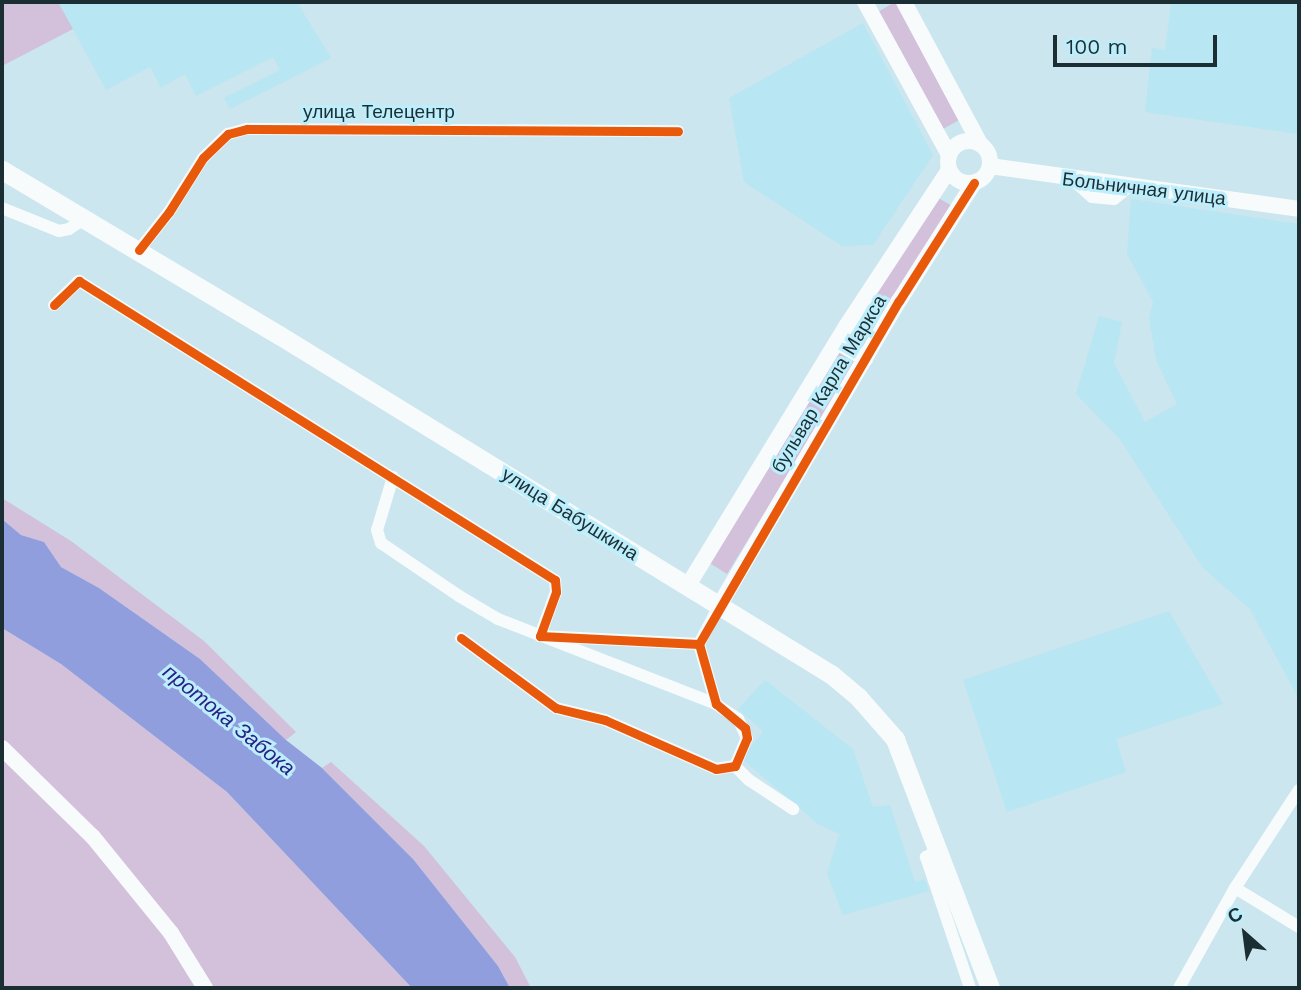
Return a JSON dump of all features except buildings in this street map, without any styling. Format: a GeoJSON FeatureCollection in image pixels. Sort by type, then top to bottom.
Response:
{"type":"FeatureCollection","features":[{"type":"Feature","properties":{"kind":"main road","name":"улица Бабушкина"},"geometry":{"type":"LineString","coordinates":[[2,170],[139,250],[832,675],[884,723],[904,757],[990,988]]}},
{"type":"Feature","properties":{"kind":"street"},"geometry":{"type":"LineString","coordinates":[[871,4],[957,180],[974,183],[984,177],[989,166],[988,154],[980,144],[904,2]]}},
{"type":"Feature","properties":{"kind":"street","name":"улица Телецентр"},"geometry":{"type":"LineString","coordinates":[[139,250],[169,212],[203,158],[228,134],[247,129],[678,131]]}},
{"type":"Feature","properties":{"kind":"street"},"geometry":{"type":"LineString","coordinates":[[949,163],[962,142],[980,144]]}},
{"type":"Feature","properties":{"kind":"street","name":"бульвар Карла Маркса"},"geometry":{"type":"LineString","coordinates":[[687,587],[949,163]]}},
{"type":"Feature","properties":{"kind":"street","name":"Больничная улица"},"geometry":{"type":"LineString","coordinates":[[989,166],[1073,180],[1299,209]]}},
{"type":"Feature","properties":{"kind":"street","name":"бульвар Карла Маркса"},"geometry":{"type":"LineString","coordinates":[[719,606],[865,359],[974,183]]}},
{"type":"Feature","properties":{"kind":"street"},"geometry":{"type":"LineString","coordinates":[[2,208],[58,231],[69,229],[84,219]]}},
{"type":"Feature","properties":{"kind":"street"},"geometry":{"type":"LineString","coordinates":[[54,305],[79,281],[555,580],[556,592],[540,636]]}},
{"type":"Feature","properties":{"kind":"street"},"geometry":{"type":"LineString","coordinates":[[837,342],[865,359]]}},
{"type":"Feature","properties":{"kind":"street"},"geometry":{"type":"LineString","coordinates":[[393,477],[377,530],[381,543],[459,596],[498,618],[716,704],[745,728],[747,738],[734,766]]}},
{"type":"Feature","properties":{"kind":"street"},"geometry":{"type":"LineString","coordinates":[[716,704],[699,644],[719,606]]}},
{"type":"Feature","properties":{"kind":"street"},"geometry":{"type":"LineString","coordinates":[[540,636],[699,644]]}},
{"type":"Feature","properties":{"kind":"street"},"geometry":{"type":"LineString","coordinates":[[461,638],[556,708],[605,720],[716,769],[734,766]]}},
{"type":"Feature","properties":{"kind":"street"},"geometry":{"type":"LineString","coordinates":[[2,748],[93,837],[171,933],[205,988]]}},
{"type":"Feature","properties":{"kind":"street"},"geometry":{"type":"LineString","coordinates":[[734,766],[749,780],[793,809]]}},
{"type":"Feature","properties":{"kind":"street"},"geometry":{"type":"LineString","coordinates":[[1179,988],[1235,888],[1299,790]]}},
{"type":"Feature","properties":{"kind":"street"},"geometry":{"type":"LineString","coordinates":[[939,849],[926,858],[970,988]]}},
{"type":"Feature","properties":{"kind":"street"},"geometry":{"type":"LineString","coordinates":[[1235,888],[1299,926]]}},
{"type":"Feature","properties":{"kind":"shaded area"},"geometry":{"type":"Polygon","coordinates":[[[2,2],[58,2],[73,29],[2,66],[2,2]]]}},
{"type":"Feature","properties":{"kind":"shaded area"},"geometry":{"type":"Polygon","coordinates":[[[58,2],[297,2],[331,58],[230,109],[224,98],[280,70],[273,57],[196,96],[185,74],[161,88],[150,67],[106,90],[58,2]]]}},
{"type":"Feature","properties":{"kind":"shaded area"},"geometry":{"type":"Polygon","coordinates":[[[1171,2],[1299,2],[1299,134],[1145,112],[1152,48],[1165,50],[1171,2]]]}},
{"type":"Feature","properties":{"kind":"shaded area"},"geometry":{"type":"Polygon","coordinates":[[[893,3],[898,4],[961,119],[941,130],[878,12],[893,3]]]}},
{"type":"Feature","properties":{"kind":"shaded area"},"geometry":{"type":"Polygon","coordinates":[[[863,23],[933,155],[873,245],[842,246],[744,182],[729,98],[863,23]]]}},
{"type":"Feature","properties":{"kind":"shaded area"},"geometry":{"type":"Polygon","coordinates":[[[935,196],[954,207],[864,350],[847,341],[847,337],[935,196]]]}},
{"type":"Feature","properties":{"kind":"shaded area"},"geometry":{"type":"Polygon","coordinates":[[[1131,199],[1299,224],[1299,699],[1250,609],[1203,568],[1119,438],[1076,394],[1099,316],[1122,322],[1114,363],[1145,422],[1177,404],[1156,360],[1149,318],[1153,302],[1127,254],[1131,199]]]}},
{"type":"Feature","properties":{"kind":"shaded area"},"geometry":{"type":"Polygon","coordinates":[[[838,351],[855,360],[855,365],[727,574],[708,562],[838,351]]]}},
{"type":"Feature","properties":{"kind":"shaded area"},"geometry":{"type":"Polygon","coordinates":[[[2,498],[71,541],[204,641],[296,732],[286,740],[200,659],[99,588],[61,567],[44,542],[21,535],[2,519],[2,498]]]}},
{"type":"Feature","properties":{"kind":"shaded area"},"geometry":{"type":"Polygon","coordinates":[[[1169,611],[1223,704],[1116,739],[1126,772],[1007,812],[963,680],[1169,611]]]}},
{"type":"Feature","properties":{"kind":"shaded area"},"geometry":{"type":"Polygon","coordinates":[[[2,628],[61,664],[227,792],[412,988],[2,988],[2,628]]]}},
{"type":"Feature","properties":{"kind":"shaded area"},"geometry":{"type":"Polygon","coordinates":[[[765,680],[853,749],[873,807],[890,805],[915,882],[925,879],[929,891],[843,915],[827,874],[839,834],[818,824],[742,759],[763,731],[738,709],[765,680]]]}},
{"type":"Feature","properties":{"kind":"shaded area"},"geometry":{"type":"Polygon","coordinates":[[[331,762],[424,846],[515,957],[531,988],[510,988],[498,966],[413,859],[322,768],[331,762]]]}},
{"type":"Feature","properties":{"kind":"water","name":"протока Забока"},"geometry":{"type":"Polygon","coordinates":[[[2,519],[21,535],[44,542],[61,567],[99,588],[200,659],[286,740],[322,768],[413,859],[498,966],[510,988],[412,988],[227,792],[61,664],[2,628],[2,519]]]}},
{"type":"Feature","properties":{"kind":"cycle path"},"geometry":{"type":"LineString","coordinates":[[139,250],[169,212],[203,158],[228,134],[247,129],[678,131]]}},
{"type":"Feature","properties":{"kind":"cycle path"},"geometry":{"type":"LineString","coordinates":[[461,638],[556,708],[605,720],[716,769],[735,766],[747,738],[745,728],[716,704],[699,644],[899,301],[974,183]]}},
{"type":"Feature","properties":{"kind":"cycle path"},"geometry":{"type":"LineString","coordinates":[[54,305],[79,281],[555,580],[556,592],[540,636],[699,644]]}}]}
